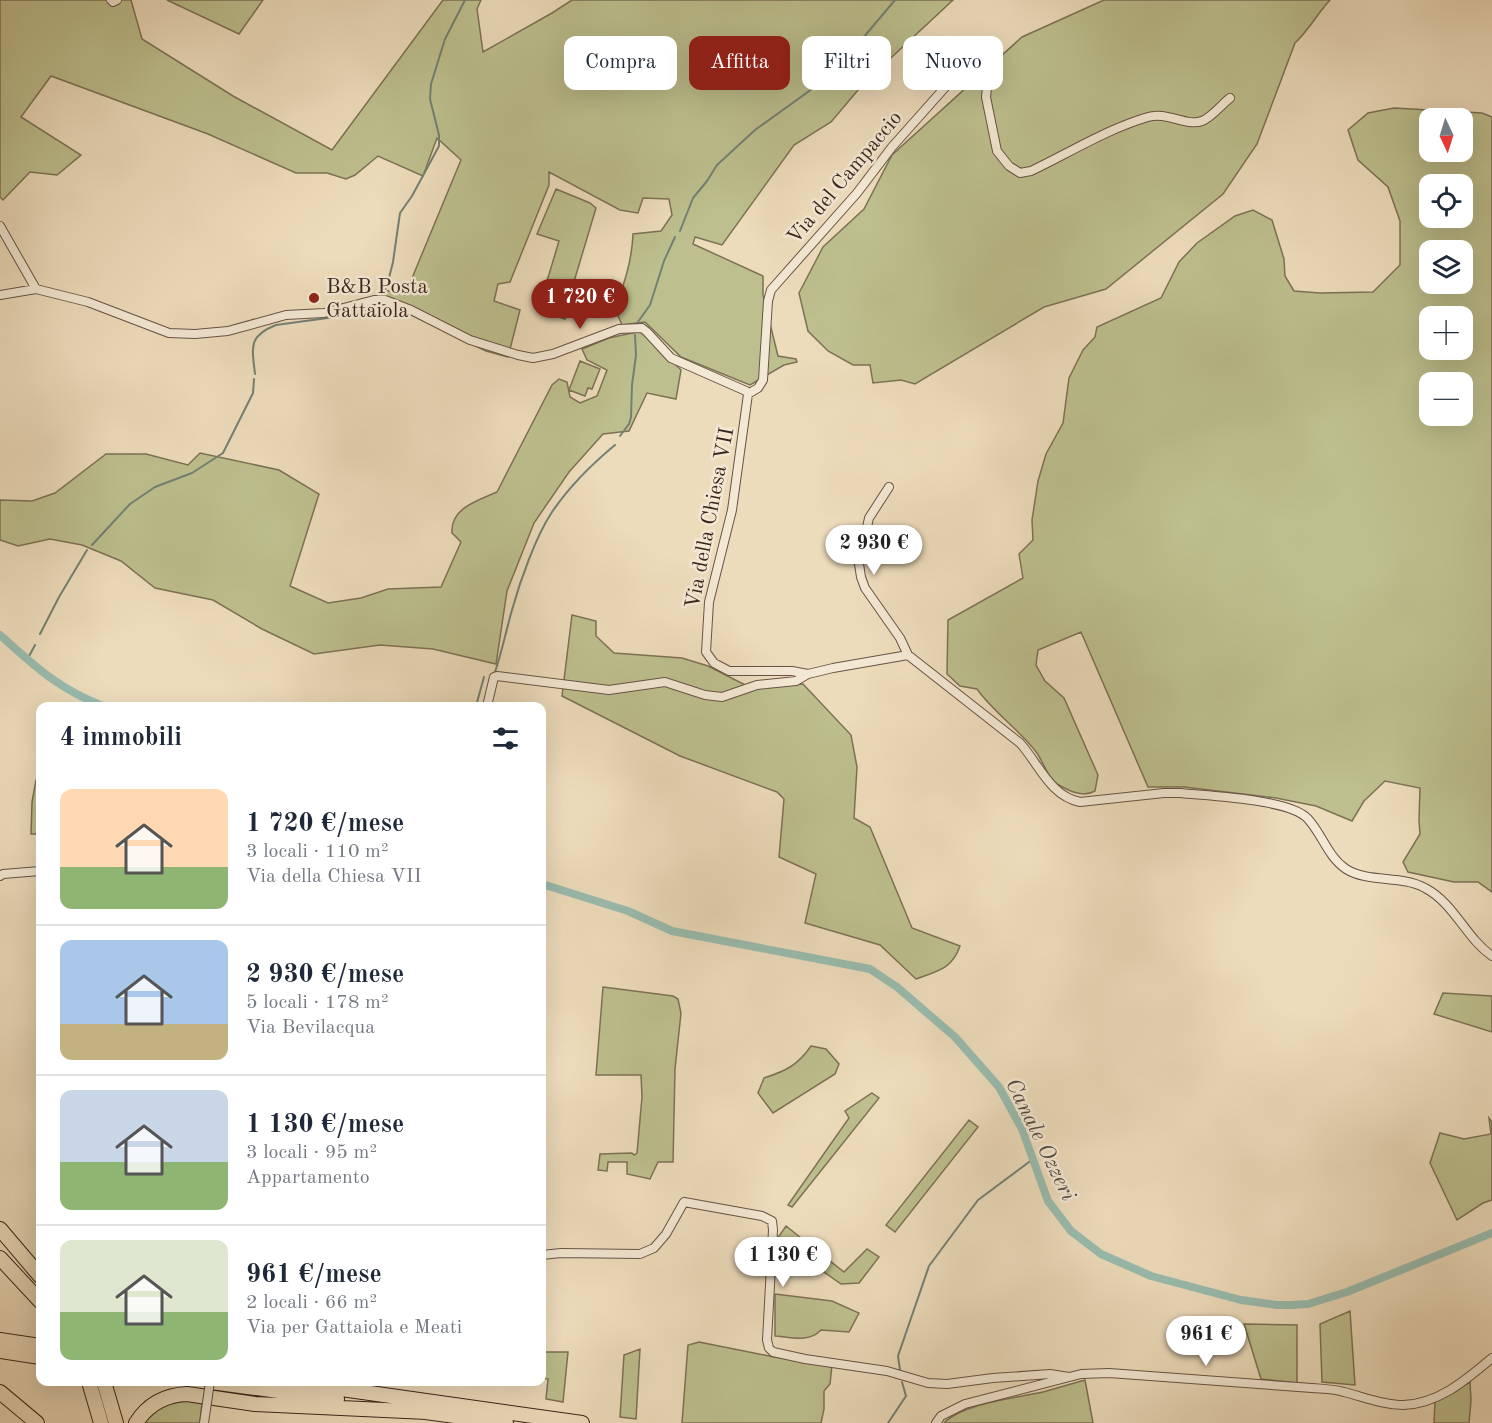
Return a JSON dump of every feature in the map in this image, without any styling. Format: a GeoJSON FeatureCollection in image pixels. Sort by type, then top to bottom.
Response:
{"type":"FeatureCollection","features":[{"type":"Feature","properties":{"kind":"highway"},"geometry":{"type":"LineString","coordinates":[[0,1229],[36,1271]]}},
{"type":"Feature","properties":{"kind":"highway"},"geometry":{"type":"LineString","coordinates":[[0,1258],[36,1296]]}},
{"type":"Feature","properties":{"kind":"highway"},"geometry":{"type":"LineString","coordinates":[[0,1335],[36,1348]]}},
{"type":"Feature","properties":{"kind":"highway"},"geometry":{"type":"LineString","coordinates":[[0,1340],[36,1349]]}},
{"type":"Feature","properties":{"kind":"highway"},"geometry":{"type":"LineString","coordinates":[[0,1351],[36,1349]]}},
{"type":"Feature","properties":{"kind":"highway"},"geometry":{"type":"LineString","coordinates":[[90,1386],[101,1422]]}},
{"type":"Feature","properties":{"kind":"highway"},"geometry":{"type":"LineString","coordinates":[[105,1386],[115,1420]]}},
{"type":"Feature","properties":{"kind":"highway"},"geometry":{"type":"LineString","coordinates":[[240,1386],[506,1423]]}},
{"type":"Feature","properties":{"kind":"highway"},"geometry":{"type":"LineString","coordinates":[[320,1386],[582,1423]]}},
{"type":"Feature","properties":{"kind":"highway"},"geometry":{"type":"LineString","coordinates":[[0,1392],[37,1423]]}},
{"type":"Feature","properties":{"kind":"highway"},"geometry":{"type":"LineString","coordinates":[[136,1423],[148,1408],[160,1399],[176,1394],[255,1404],[426,1412]]}},
{"type":"Feature","properties":{"kind":"street"},"geometry":{"type":"LineString","coordinates":[[111,0],[113,2],[117,0]]}},
{"type":"Feature","properties":{"kind":"street","name":"Via del Campaccio"},"geometry":{"type":"LineString","coordinates":[[748,394],[758,388],[763,380],[767,310],[771,291],[856,193],[892,147],[980,48],[988,46],[991,49],[986,97],[997,151],[1009,166],[1020,173],[1031,171],[1119,128],[1151,116],[1173,117],[1195,123],[1204,120],[1230,98]]}},
{"type":"Feature","properties":{"kind":"street"},"geometry":{"type":"LineString","coordinates":[[0,226],[36,289]]}},
{"type":"Feature","properties":{"kind":"street"},"geometry":{"type":"LineString","coordinates":[[0,295],[36,289],[88,302],[169,333],[195,334],[228,331],[286,315],[324,313],[374,300],[385,300],[470,340],[533,358],[553,354],[619,329],[642,328],[671,358],[746,391],[748,394]]}},
{"type":"Feature","properties":{"kind":"street","name":"Via della Chiesa VII"},"geometry":{"type":"LineString","coordinates":[[748,394],[732,510],[709,602],[706,651],[714,663],[729,671],[792,671],[808,674]]}},
{"type":"Feature","properties":{"kind":"street"},"geometry":{"type":"LineString","coordinates":[[889,487],[869,518],[859,564],[865,588],[900,638],[908,655],[1020,743],[1048,781],[1062,795],[1069,800],[1080,802],[1180,793],[1286,806],[1307,817],[1333,857],[1352,873],[1424,887],[1441,898],[1492,956]]}},
{"type":"Feature","properties":{"kind":"street"},"geometry":{"type":"LineString","coordinates":[[488,702],[491,683],[497,676],[609,690],[665,682],[705,696],[722,697],[757,685],[796,681],[808,674],[908,655]]}},
{"type":"Feature","properties":{"kind":"street"},"geometry":{"type":"LineString","coordinates":[[0,876],[36,871]]}},
{"type":"Feature","properties":{"kind":"street"},"geometry":{"type":"LineString","coordinates":[[546,1255],[640,1254],[654,1248],[666,1234],[684,1202],[762,1216],[772,1221],[773,1230],[767,1340],[773,1352],[887,1371],[928,1383],[947,1384],[1050,1374],[1069,1377]]}},
{"type":"Feature","properties":{"kind":"street"},"geometry":{"type":"LineString","coordinates":[[936,1423],[941,1416],[965,1404],[1081,1374],[1109,1373],[1312,1388],[1342,1391],[1387,1404],[1402,1405],[1419,1403],[1458,1386],[1492,1358]]}},
{"type":"Feature","properties":{"kind":"street"},"geometry":{"type":"LineString","coordinates":[[204,1423],[210,1386]]}},
{"type":"Feature","properties":{"kind":"green space"},"geometry":{"type":"Polygon","coordinates":[[[0,0],[131,0],[142,39],[233,96],[332,150],[443,0],[481,0],[477,9],[483,52],[572,0],[953,0],[914,36],[903,36],[903,47],[891,58],[891,36],[802,36],[802,90],[858,90],[831,122],[794,145],[722,245],[695,237],[693,244],[763,276],[763,295],[778,356],[796,359],[797,362],[784,365],[750,385],[681,357],[645,322],[622,325],[615,309],[629,263],[633,234],[661,231],[672,215],[669,199],[643,198],[638,213],[620,210],[549,172],[549,185],[510,282],[498,284],[494,301],[520,310],[508,357],[486,351],[393,306],[376,304],[380,289],[405,295],[461,160],[437,138],[423,176],[378,156],[355,175],[346,179],[327,173],[296,173],[208,134],[51,76],[21,117],[81,155],[57,175],[30,172],[3,200],[0,197],[0,0]]]}},
{"type":"Feature","properties":{"kind":"green space"},"geometry":{"type":"Polygon","coordinates":[[[167,0],[263,0],[239,34],[167,0]]]}},
{"type":"Feature","properties":{"kind":"green space"},"geometry":{"type":"Polygon","coordinates":[[[1104,0],[1330,0],[1295,43],[1257,144],[1223,194],[1106,289],[1044,307],[915,384],[901,380],[873,383],[870,365],[853,365],[828,351],[808,331],[799,293],[823,247],[864,209],[892,155],[964,90],[1003,90],[1003,54],[1022,37],[1104,0]]]}},
{"type":"Feature","properties":{"kind":"green space"},"geometry":{"type":"Polygon","coordinates":[[[1394,108],[1419,109],[1419,162],[1473,162],[1473,112],[1492,117],[1492,892],[1478,882],[1454,882],[1408,872],[1403,862],[1420,834],[1420,788],[1385,781],[1364,801],[1352,821],[1316,806],[1276,798],[1184,787],[1148,787],[1081,632],[1038,650],[1036,665],[1045,681],[1064,698],[1098,775],[1095,791],[1090,793],[1076,793],[1057,784],[1030,744],[977,689],[960,686],[947,674],[948,620],[1023,578],[1019,554],[1033,540],[1032,520],[1038,481],[1046,454],[1063,423],[1069,378],[1083,350],[1095,337],[1097,327],[1161,298],[1179,262],[1197,243],[1235,216],[1253,210],[1272,220],[1284,259],[1285,276],[1294,291],[1373,292],[1400,265],[1400,221],[1388,187],[1358,160],[1348,130],[1368,113],[1394,108]]]}},
{"type":"Feature","properties":{"kind":"green space"},"geometry":{"type":"Polygon","coordinates":[[[556,189],[590,203],[596,208],[565,319],[538,311],[559,241],[537,234],[556,189]]]}},
{"type":"Feature","properties":{"kind":"green space"},"geometry":{"type":"Polygon","coordinates":[[[641,331],[681,370],[676,399],[647,393],[629,431],[603,434],[569,472],[534,523],[507,591],[496,664],[433,649],[380,645],[314,654],[262,629],[213,600],[155,588],[121,561],[82,545],[50,539],[18,546],[0,540],[0,500],[32,501],[55,493],[106,454],[146,454],[188,465],[200,453],[279,470],[319,494],[290,586],[328,603],[361,598],[388,589],[441,587],[461,542],[452,533],[456,517],[467,506],[497,492],[552,385],[559,379],[567,382],[570,397],[580,403],[597,396],[607,370],[587,360],[582,349],[609,338],[641,331]]]}},
{"type":"Feature","properties":{"kind":"green space"},"geometry":{"type":"Polygon","coordinates":[[[580,361],[600,369],[592,389],[588,388],[585,396],[569,390],[580,361]]]}},
{"type":"Feature","properties":{"kind":"green space"},"geometry":{"type":"Polygon","coordinates":[[[572,615],[596,621],[596,636],[614,653],[682,658],[708,666],[753,689],[803,684],[851,735],[857,767],[854,818],[870,827],[912,928],[960,946],[953,960],[943,968],[916,979],[880,945],[805,923],[816,874],[779,857],[784,799],[777,792],[680,756],[562,696],[572,615]]]}},
{"type":"Feature","properties":{"kind":"green space"},"geometry":{"type":"Polygon","coordinates":[[[36,780],[36,834],[31,834],[32,802],[36,780]]]}},
{"type":"Feature","properties":{"kind":"green space"},"geometry":{"type":"Polygon","coordinates":[[[603,987],[673,996],[678,999],[681,1013],[675,1069],[673,1162],[658,1162],[650,1179],[627,1174],[627,1162],[608,1162],[607,1171],[598,1170],[600,1154],[632,1153],[634,1155],[637,1153],[642,1097],[641,1075],[596,1075],[603,987]]]}},
{"type":"Feature","properties":{"kind":"green space"},"geometry":{"type":"Polygon","coordinates":[[[1443,993],[1492,996],[1492,1032],[1434,1014],[1443,993]]]}},
{"type":"Feature","properties":{"kind":"green space"},"geometry":{"type":"Polygon","coordinates":[[[811,1046],[826,1049],[839,1064],[835,1074],[773,1113],[758,1093],[764,1078],[791,1066],[811,1046]]]}},
{"type":"Feature","properties":{"kind":"green space"},"geometry":{"type":"Polygon","coordinates":[[[872,1093],[879,1098],[792,1207],[788,1205],[849,1118],[845,1111],[872,1093]]]}},
{"type":"Feature","properties":{"kind":"green space"},"geometry":{"type":"Polygon","coordinates":[[[1489,1118],[1492,1122],[1492,1200],[1483,1203],[1457,1220],[1430,1163],[1440,1133],[1464,1139],[1491,1134],[1489,1118]]]}},
{"type":"Feature","properties":{"kind":"green space"},"geometry":{"type":"Polygon","coordinates":[[[969,1120],[978,1127],[895,1232],[886,1225],[969,1120]]]}},
{"type":"Feature","properties":{"kind":"green space"},"geometry":{"type":"Polygon","coordinates":[[[786,1226],[844,1272],[867,1249],[879,1257],[859,1283],[841,1284],[777,1239],[786,1226]]]}},
{"type":"Feature","properties":{"kind":"green space"},"geometry":{"type":"Polygon","coordinates":[[[775,1294],[832,1301],[859,1313],[849,1332],[821,1330],[805,1338],[775,1336],[775,1294]]]}},
{"type":"Feature","properties":{"kind":"green space"},"geometry":{"type":"Polygon","coordinates":[[[1350,1311],[1355,1385],[1322,1382],[1320,1324],[1350,1311]]]}},
{"type":"Feature","properties":{"kind":"green space"},"geometry":{"type":"Polygon","coordinates":[[[1244,1324],[1297,1325],[1297,1383],[1261,1379],[1244,1324]]]}},
{"type":"Feature","properties":{"kind":"green space"},"geometry":{"type":"Polygon","coordinates":[[[699,1342],[774,1357],[832,1365],[830,1384],[824,1391],[821,1423],[682,1423],[688,1345],[699,1342]]]}},
{"type":"Feature","properties":{"kind":"green space"},"geometry":{"type":"Polygon","coordinates":[[[640,1349],[636,1419],[620,1417],[624,1355],[640,1349]]]}},
{"type":"Feature","properties":{"kind":"green space"},"geometry":{"type":"Polygon","coordinates":[[[546,1352],[568,1352],[563,1402],[546,1399],[548,1379],[546,1379],[546,1352]]]}},
{"type":"Feature","properties":{"kind":"green space"},"geometry":{"type":"Polygon","coordinates":[[[1085,1380],[1093,1423],[944,1423],[953,1416],[977,1406],[1043,1392],[1085,1380]]]}},
{"type":"Feature","properties":{"kind":"green space"},"geometry":{"type":"Polygon","coordinates":[[[1470,1382],[1469,1423],[1434,1423],[1435,1402],[1470,1382]]]}},
{"type":"Feature","properties":{"kind":"green space"},"geometry":{"type":"Polygon","coordinates":[[[187,1401],[202,1403],[200,1423],[142,1423],[164,1404],[187,1401]]]}},
{"type":"Feature","properties":{"kind":"waterway"},"geometry":{"type":"LineString","coordinates":[[382,293],[387,286],[393,262],[400,213],[412,196],[439,146],[439,135],[430,99],[431,84],[445,39],[465,0]]}},
{"type":"Feature","properties":{"kind":"waterway"},"geometry":{"type":"LineString","coordinates":[[680,231],[693,198],[717,165],[755,130],[812,89],[857,45],[895,0]]}},
{"type":"Feature","properties":{"kind":"waterway"},"geometry":{"type":"LineString","coordinates":[[635,326],[650,305],[664,261],[675,237]]}},
{"type":"Feature","properties":{"kind":"waterway"},"geometry":{"type":"LineString","coordinates":[[255,374],[254,344],[256,338],[267,329],[276,325],[357,314],[375,305]]}},
{"type":"Feature","properties":{"kind":"waterway"},"geometry":{"type":"LineString","coordinates":[[620,436],[631,417],[636,355],[635,335]]}},
{"type":"Feature","properties":{"kind":"waterway"},"geometry":{"type":"LineString","coordinates":[[92,545],[130,504],[155,487],[192,473],[223,453],[253,393],[254,379]]}},
{"type":"Feature","properties":{"kind":"waterway"},"geometry":{"type":"LineString","coordinates":[[495,672],[519,586],[546,522],[573,485],[615,445]]}},
{"type":"Feature","properties":{"kind":"waterway"},"geometry":{"type":"LineString","coordinates":[[40,634],[87,550]]}},
{"type":"Feature","properties":{"kind":"waterway","name":"Canale Ozzeri"},"geometry":{"type":"LineString","coordinates":[[0,635],[36,667],[73,692],[94,702]]}},
{"type":"Feature","properties":{"kind":"waterway"},"geometry":{"type":"LineString","coordinates":[[27,660],[35,645]]}},
{"type":"Feature","properties":{"kind":"waterway"},"geometry":{"type":"LineString","coordinates":[[477,702],[484,677]]}},
{"type":"Feature","properties":{"kind":"waterway","name":"Canale Ozzeri"},"geometry":{"type":"LineString","coordinates":[[546,885],[628,911],[672,931],[870,969],[897,987],[955,1037],[999,1087],[1022,1129],[1048,1201],[1071,1231],[1101,1254],[1151,1276],[1241,1300],[1277,1305],[1308,1304],[1347,1292],[1492,1233]]}},
{"type":"Feature","properties":{"kind":"waterway"},"geometry":{"type":"LineString","coordinates":[[900,1370],[898,1356],[929,1266],[978,1200],[1033,1159]]}},
{"type":"Feature","properties":{"kind":"waterway"},"geometry":{"type":"LineString","coordinates":[[888,1423],[906,1396],[902,1382]]}},
{"type":"Feature","properties":{"kind":"place","name":"B&B Posta Gattaiola"},"geometry":{"type":"Point","coordinates":[314,298]}}]}
